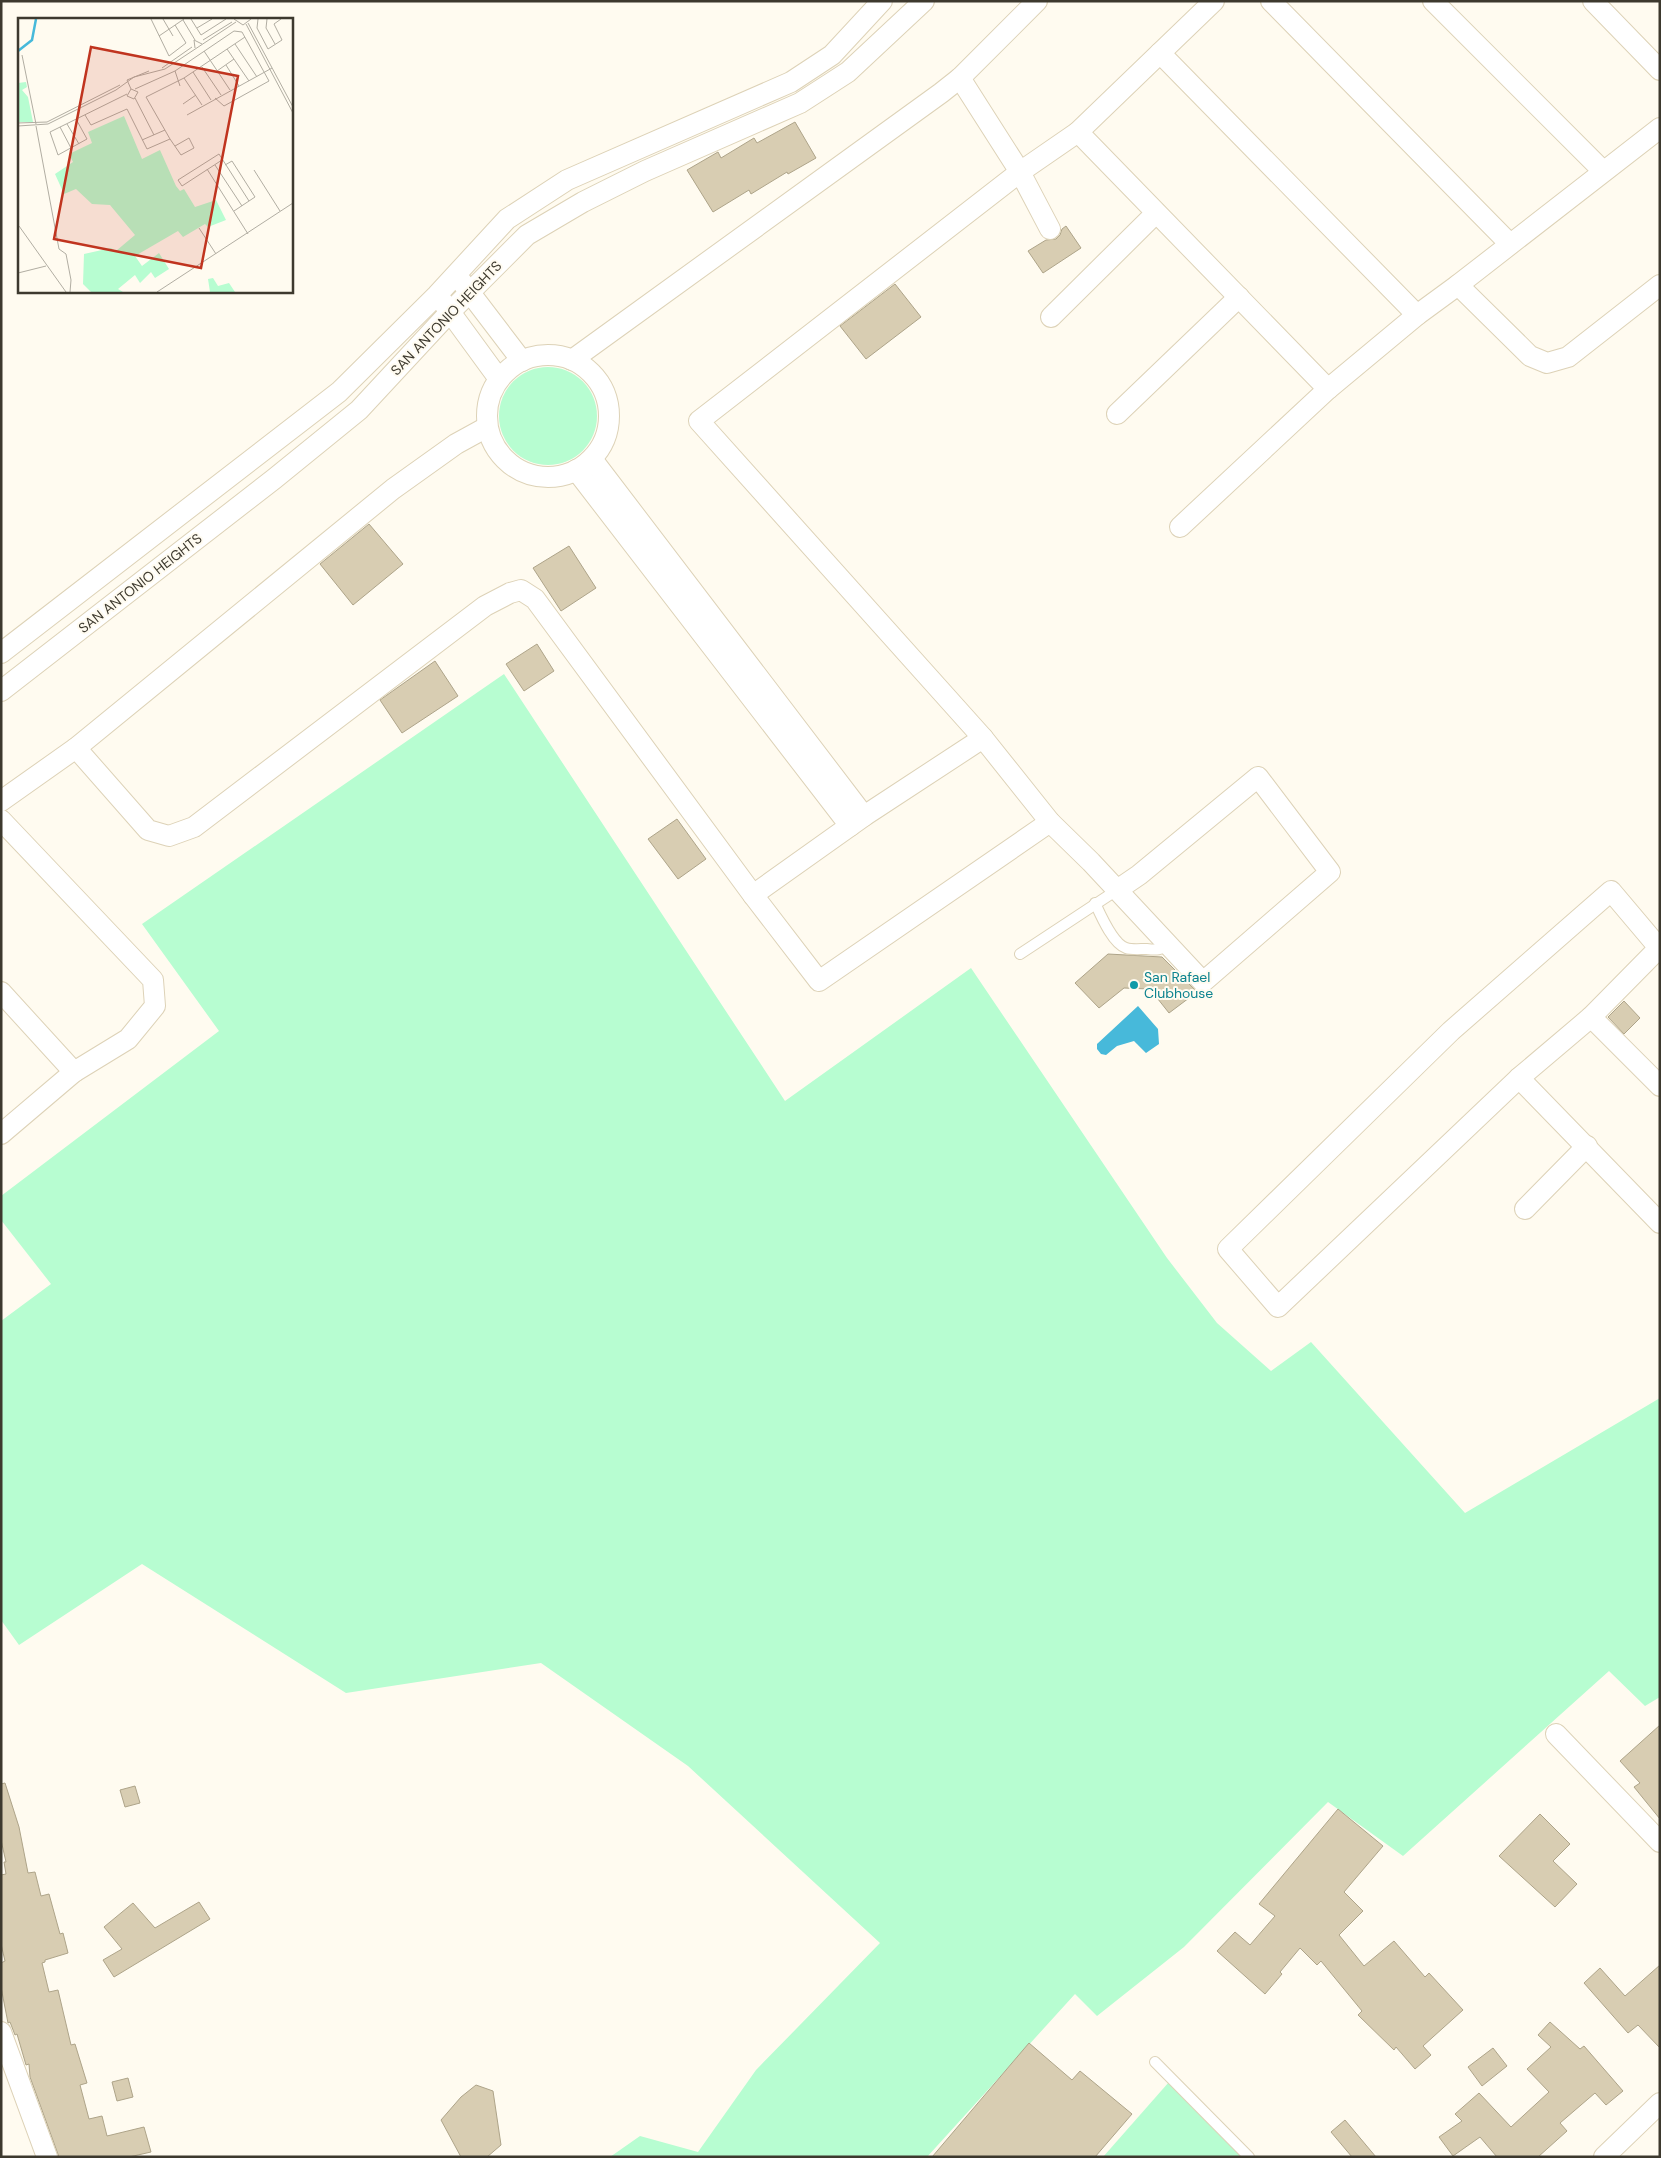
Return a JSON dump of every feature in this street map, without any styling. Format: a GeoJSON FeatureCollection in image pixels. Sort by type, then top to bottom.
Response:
{"type":"FeatureCollection","features":[{"type":"Feature","properties":{"kind":"street","name":"SAN ANTONIO HEIGHTS"},"geometry":{"type":"LineString","coordinates":[[1,653],[264,453],[339,392],[437,295],[507,219],[567,180],[791,82],[832,55],[882,1]]}},
{"type":"Feature","properties":{"kind":"street","name":"SAN ANTONIO HEIGHTS"},"geometry":{"type":"LineString","coordinates":[[1,691],[266,486],[359,410],[469,292],[527,235],[583,202],[645,171],[800,103],[848,72],[924,1]]}},
{"type":"Feature","properties":{"kind":"street"},"geometry":{"type":"LineString","coordinates":[[572,360],[960,78],[1036,1]]}},
{"type":"Feature","properties":{"kind":"street"},"geometry":{"type":"LineString","coordinates":[[1117,890],[1139,875],[1258,777],[1330,872],[1203,982],[1168,943],[1050,822],[983,738],[699,421],[1020,172],[1078,132],[1214,1]]}},
{"type":"Feature","properties":{"kind":"street"},"geometry":{"type":"LineString","coordinates":[[1271,1],[1510,244]]}},
{"type":"Feature","properties":{"kind":"street"},"geometry":{"type":"LineString","coordinates":[[1433,1],[1603,171]]}},
{"type":"Feature","properties":{"kind":"street"},"geometry":{"type":"LineString","coordinates":[[1593,1],[1660,70]]}},
{"type":"Feature","properties":{"kind":"street"},"geometry":{"type":"LineString","coordinates":[[1160,53],[1417,315]]}},
{"type":"Feature","properties":{"kind":"street"},"geometry":{"type":"LineString","coordinates":[[960,78],[1020,172],[1050,229]]}},
{"type":"Feature","properties":{"kind":"street"},"geometry":{"type":"LineString","coordinates":[[1180,527],[1328,389],[1417,315],[1660,128]]}},
{"type":"Feature","properties":{"kind":"street"},"geometry":{"type":"LineString","coordinates":[[1078,132],[1328,389]]}},
{"type":"Feature","properties":{"kind":"street"},"geometry":{"type":"LineString","coordinates":[[1051,317],[1156,213]]}},
{"type":"Feature","properties":{"kind":"street"},"geometry":{"type":"LineString","coordinates":[[456,273],[522,361]]}},
{"type":"Feature","properties":{"kind":"street"},"geometry":{"type":"LineString","coordinates":[[1458,285],[1530,356],[1547,363],[1568,357],[1660,285]]}},
{"type":"Feature","properties":{"kind":"street"},"geometry":{"type":"LineString","coordinates":[[437,295],[499,379]]}},
{"type":"Feature","properties":{"kind":"street"},"geometry":{"type":"LineString","coordinates":[[1117,414],[1239,296]]}},
{"type":"Feature","properties":{"kind":"street"},"geometry":{"type":"LineString","coordinates":[[538,356],[555,356],[572,360],[588,370],[601,385],[608,404],[609,424],[603,443],[584,465],[558,477],[539,477],[521,471],[505,460],[494,445],[488,427],[487,410],[491,393],[499,379],[510,368],[522,361],[538,356]]}},
{"type":"Feature","properties":{"kind":"street"},"geometry":{"type":"LineString","coordinates":[[1,802],[76,748],[393,489],[456,444],[488,427]]}},
{"type":"Feature","properties":{"kind":"street"},"geometry":{"type":"LineString","coordinates":[[584,465],[857,821]]}},
{"type":"Feature","properties":{"kind":"street"},"geometry":{"type":"LineString","coordinates":[[76,748],[148,830],[169,836],[194,827],[485,606],[510,593],[521,590],[535,599],[752,895],[819,981],[1050,822]]}},
{"type":"Feature","properties":{"kind":"street"},"geometry":{"type":"LineString","coordinates":[[752,895],[857,821],[983,738]]}},
{"type":"Feature","properties":{"kind":"street"},"geometry":{"type":"LineString","coordinates":[[1,820],[153,980],[155,1006],[128,1038],[74,1072],[1,1134]]}},
{"type":"Feature","properties":{"kind":"street"},"geometry":{"type":"LineString","coordinates":[[1611,891],[1660,949],[1591,1017],[1519,1078],[1278,1306],[1228,1249],[1451,1031],[1611,891]]}},
{"type":"Feature","properties":{"kind":"street"},"geometry":{"type":"LineString","coordinates":[[1,992],[74,1072]]}},
{"type":"Feature","properties":{"kind":"street"},"geometry":{"type":"LineString","coordinates":[[1591,1017],[1660,1086]]}},
{"type":"Feature","properties":{"kind":"street"},"geometry":{"type":"LineString","coordinates":[[1519,1078],[1660,1223]]}},
{"type":"Feature","properties":{"kind":"street"},"geometry":{"type":"LineString","coordinates":[[1525,1209],[1587,1146]]}},
{"type":"Feature","properties":{"kind":"street"},"geometry":{"type":"LineString","coordinates":[[1556,1734],[1660,1842]]}},
{"type":"Feature","properties":{"kind":"street"},"geometry":{"type":"LineString","coordinates":[[1,2032],[47,2157]]}},
{"type":"Feature","properties":{"kind":"street"},"geometry":{"type":"LineString","coordinates":[[1604,2157],[1660,2103]]}},
{"type":"Feature","properties":{"kind":"lane"},"geometry":{"type":"LineString","coordinates":[[1020,954],[1117,890]]}},
{"type":"Feature","properties":{"kind":"lane"},"geometry":{"type":"LineString","coordinates":[[1095,903],[1104,923],[1120,946],[1128,949],[1157,950],[1168,943]]}},
{"type":"Feature","properties":{"kind":"lane"},"geometry":{"type":"LineString","coordinates":[[1155,2062],[1249,2157]]}},
{"type":"Feature","properties":{"kind":"green space"},"geometry":{"type":"Polygon","coordinates":[[[548,367],[567,371],[582,382],[593,397],[597,416],[593,435],[582,450],[567,461],[548,465],[529,461],[514,450],[503,435],[499,416],[503,397],[514,382],[529,371],[548,367]]]}},
{"type":"Feature","properties":{"kind":"green space"},"geometry":{"type":"Polygon","coordinates":[[[504,674],[785,1101],[971,968],[1167,1258],[1217,1323],[1271,1371],[1311,1342],[1465,1513],[1660,1398],[1660,1697],[1645,1706],[1609,1671],[1403,1856],[1328,1802],[1184,1947],[1097,2016],[1075,1994],[927,2157],[610,2157],[640,2136],[698,2152],[756,2070],[880,1943],[688,1766],[541,1663],[346,1693],[142,1564],[19,1645],[1,1620],[1,1321],[51,1284],[1,1220],[1,1196],[219,1031],[142,924],[504,674]]]}},
{"type":"Feature","properties":{"kind":"green space"},"geometry":{"type":"Polygon","coordinates":[[[1169,2082],[1244,2157],[1103,2157],[1169,2082]]]}},
{"type":"Feature","properties":{"kind":"water"},"geometry":{"type":"Polygon","coordinates":[[[1138,1006],[1158,1029],[1159,1044],[1146,1053],[1134,1041],[1117,1046],[1106,1055],[1101,1054],[1097,1049],[1097,1044],[1138,1006]]]}},
{"type":"Feature","properties":{"kind":"building"},"geometry":{"type":"Polygon","coordinates":[[[795,122],[816,158],[788,174],[787,172],[751,194],[749,190],[713,212],[687,170],[718,152],[721,158],[754,138],[757,143],[795,122]]]}},
{"type":"Feature","properties":{"kind":"building"},"geometry":{"type":"Polygon","coordinates":[[[1066,226],[1081,248],[1043,273],[1028,251],[1046,240],[1056,239],[1066,226]]]}},
{"type":"Feature","properties":{"kind":"building"},"geometry":{"type":"Polygon","coordinates":[[[895,284],[921,317],[866,359],[840,326],[895,284]]]}},
{"type":"Feature","properties":{"kind":"building"},"geometry":{"type":"Polygon","coordinates":[[[369,524],[403,564],[353,605],[320,564],[369,524]]]}},
{"type":"Feature","properties":{"kind":"building"},"geometry":{"type":"Polygon","coordinates":[[[569,546],[596,588],[561,611],[533,568],[569,546]]]}},
{"type":"Feature","properties":{"kind":"building"},"geometry":{"type":"Polygon","coordinates":[[[537,644],[554,671],[524,691],[506,664],[537,644]]]}},
{"type":"Feature","properties":{"kind":"building"},"geometry":{"type":"Polygon","coordinates":[[[435,661],[458,696],[402,733],[380,700],[435,661]]]}},
{"type":"Feature","properties":{"kind":"building"},"geometry":{"type":"Polygon","coordinates":[[[677,819],[706,859],[678,879],[648,839],[677,819]]]}},
{"type":"Feature","properties":{"kind":"building","name":"San Rafael Clubhouse"},"geometry":{"type":"Polygon","coordinates":[[[1108,954],[1162,957],[1197,992],[1169,1013],[1150,989],[1124,988],[1099,1008],[1075,983],[1108,954]]]}},
{"type":"Feature","properties":{"kind":"building"},"geometry":{"type":"Polygon","coordinates":[[[1624,1001],[1640,1018],[1624,1034],[1608,1017],[1624,1001]]]}},
{"type":"Feature","properties":{"kind":"building"},"geometry":{"type":"Polygon","coordinates":[[[1660,1725],[1660,1819],[1634,1787],[1640,1783],[1620,1761],[1660,1725]]]}},
{"type":"Feature","properties":{"kind":"building"},"geometry":{"type":"Polygon","coordinates":[[[5,1783],[19,1827],[28,1873],[35,1872],[41,1896],[49,1894],[60,1934],[63,1933],[68,1953],[45,1960],[42,1963],[49,1992],[58,1990],[71,2045],[75,2044],[87,2083],[80,2085],[89,2119],[102,2116],[107,2136],[144,2127],[151,2152],[129,2157],[59,2157],[30,2077],[29,2064],[26,2065],[17,2034],[15,2035],[10,2022],[8,2023],[1,1987],[1,1963],[5,1961],[1,1944],[1,1875],[6,1874],[4,1862],[6,1862],[1,1840],[1,1784],[5,1783]]]}},
{"type":"Feature","properties":{"kind":"building"},"geometry":{"type":"Polygon","coordinates":[[[135,1786],[140,1803],[125,1807],[120,1790],[135,1786]]]}},
{"type":"Feature","properties":{"kind":"building"},"geometry":{"type":"Polygon","coordinates":[[[1338,1809],[1383,1846],[1344,1892],[1363,1911],[1339,1935],[1364,1966],[1394,1941],[1425,1977],[1429,1973],[1463,2010],[1423,2046],[1431,2055],[1415,2069],[1396,2047],[1394,2050],[1358,2015],[1362,2011],[1321,1961],[1317,1965],[1300,1948],[1265,1994],[1217,1951],[1235,1932],[1250,1945],[1275,1916],[1259,1904],[1338,1809]]]}},
{"type":"Feature","properties":{"kind":"building"},"geometry":{"type":"Polygon","coordinates":[[[1540,1814],[1570,1844],[1553,1861],[1577,1884],[1555,1907],[1499,1856],[1540,1814]]]}},
{"type":"Feature","properties":{"kind":"building"},"geometry":{"type":"Polygon","coordinates":[[[199,1902],[210,1919],[114,1977],[103,1960],[122,1949],[104,1927],[133,1903],[155,1928],[199,1902]]]}},
{"type":"Feature","properties":{"kind":"building"},"geometry":{"type":"Polygon","coordinates":[[[1660,1965],[1660,2048],[1638,2025],[1628,2033],[1584,1983],[1600,1968],[1625,1996],[1660,1965]]]}},
{"type":"Feature","properties":{"kind":"building"},"geometry":{"type":"Polygon","coordinates":[[[1550,2022],[1580,2049],[1584,2046],[1623,2091],[1606,2105],[1595,2093],[1560,2123],[1567,2131],[1538,2157],[1497,2157],[1480,2137],[1453,2156],[1439,2137],[1462,2121],[1455,2114],[1479,2093],[1511,2127],[1549,2092],[1527,2069],[1551,2047],[1538,2035],[1550,2022]]]}},
{"type":"Feature","properties":{"kind":"building"},"geometry":{"type":"Polygon","coordinates":[[[1029,2043],[1072,2080],[1080,2071],[1132,2114],[1095,2157],[932,2157],[1029,2043]]]}},
{"type":"Feature","properties":{"kind":"building"},"geometry":{"type":"Polygon","coordinates":[[[1493,2048],[1507,2066],[1482,2086],[1468,2067],[1493,2048]]]}},
{"type":"Feature","properties":{"kind":"building"},"geometry":{"type":"Polygon","coordinates":[[[128,2078],[133,2097],[117,2101],[112,2082],[128,2078]]]}},
{"type":"Feature","properties":{"kind":"building"},"geometry":{"type":"Polygon","coordinates":[[[476,2085],[493,2091],[501,2145],[487,2157],[461,2157],[441,2120],[461,2097],[476,2085]]]}},
{"type":"Feature","properties":{"kind":"building"},"geometry":{"type":"Polygon","coordinates":[[[1345,2120],[1376,2157],[1352,2157],[1331,2132],[1345,2120]]]}},
{"type":"Feature","properties":{"kind":"place","name":"San Rafael Clubhouse"},"geometry":{"type":"Point","coordinates":[1134,985]}}]}
